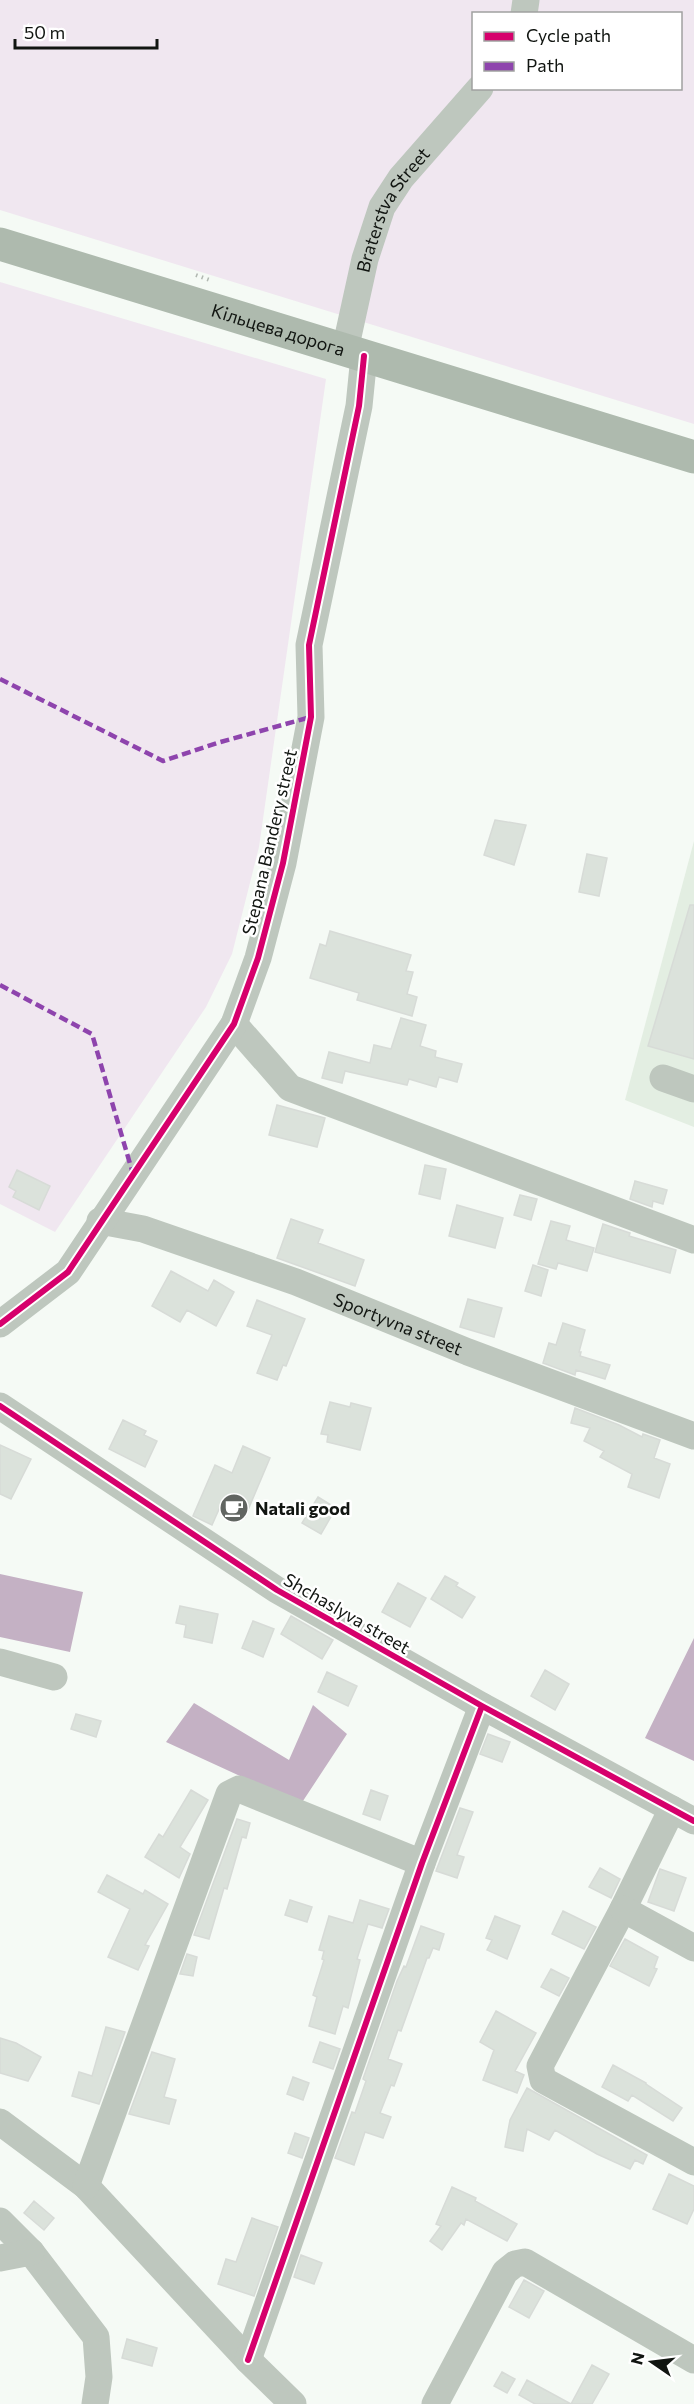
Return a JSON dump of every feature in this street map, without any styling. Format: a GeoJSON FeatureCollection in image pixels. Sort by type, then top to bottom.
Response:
{"type":"FeatureCollection","features":[{"type":"Feature","properties":{"kind":"highway","name":"Кільцева дорога"},"geometry":{"type":"LineString","coordinates":[[0,244],[694,457]]}},
{"type":"Feature","properties":{"kind":"street","name":"Braterstva Street"},"geometry":{"type":"LineString","coordinates":[[355,353],[365,259],[382,207],[401,178],[478,90]]}},
{"type":"Feature","properties":{"kind":"street","name":"Stepana Bandery street"},"geometry":{"type":"LineString","coordinates":[[0,1324],[68,1272],[234,1024],[258,958],[284,863],[311,717],[309,645],[359,406],[355,353]]}},
{"type":"Feature","properties":{"kind":"street"},"geometry":{"type":"LineString","coordinates":[[234,1024],[290,1088],[694,1240]]}},
{"type":"Feature","properties":{"kind":"street"},"geometry":{"type":"LineString","coordinates":[[663,1078],[694,1089]]}},
{"type":"Feature","properties":{"kind":"street","name":"Sportyvna street"},"geometry":{"type":"LineString","coordinates":[[100,1221],[143,1228],[285,1278],[468,1352],[694,1436]]}},
{"type":"Feature","properties":{"kind":"street","name":"Shchaslyva street"},"geometry":{"type":"LineString","coordinates":[[0,1406],[276,1590],[482,1706],[683,1815]]}},
{"type":"Feature","properties":{"kind":"street"},"geometry":{"type":"LineString","coordinates":[[0,1662],[54,1677]]}},
{"type":"Feature","properties":{"kind":"street"},"geometry":{"type":"LineString","coordinates":[[248,2360],[422,1863],[482,1706]]}},
{"type":"Feature","properties":{"kind":"street"},"geometry":{"type":"LineString","coordinates":[[86,2186],[229,1794],[238,1789],[422,1863]]}},
{"type":"Feature","properties":{"kind":"street"},"geometry":{"type":"LineString","coordinates":[[683,1815],[623,1909],[540,2066],[543,2080],[694,2162]]}},
{"type":"Feature","properties":{"kind":"street"},"geometry":{"type":"LineString","coordinates":[[623,1909],[694,1948]]}},
{"type":"Feature","properties":{"kind":"street"},"geometry":{"type":"LineString","coordinates":[[0,2122],[86,2186],[290,2402]]}},
{"type":"Feature","properties":{"kind":"street"},"geometry":{"type":"LineString","coordinates":[[0,2221],[31,2252],[96,2337],[99,2377],[95,2404]]}},
{"type":"Feature","properties":{"kind":"street"},"geometry":{"type":"LineString","coordinates":[[0,2258],[31,2252]]}},
{"type":"Feature","properties":{"kind":"street"},"geometry":{"type":"LineString","coordinates":[[435,2404],[505,2272],[515,2264],[525,2262],[694,2360]]}},
{"type":"Feature","properties":{"kind":"shaded area"},"geometry":{"type":"Polygon","coordinates":[[[0,0],[694,0],[694,424],[0,210],[0,0]]]}},
{"type":"Feature","properties":{"kind":"shaded area"},"geometry":{"type":"Polygon","coordinates":[[[0,282],[326,379],[259,847],[232,954],[206,1007],[55,1232],[0,1204],[0,282]]]}},
{"type":"Feature","properties":{"kind":"shaded area"},"geometry":{"type":"Polygon","coordinates":[[[694,841],[694,1127],[625,1100],[694,841]]]}},
{"type":"Feature","properties":{"kind":"shaded area"},"geometry":{"type":"Polygon","coordinates":[[[0,1574],[83,1592],[70,1652],[0,1637],[0,1574]]]}},
{"type":"Feature","properties":{"kind":"shaded area"},"geometry":{"type":"Polygon","coordinates":[[[694,1638],[694,1761],[645,1738],[694,1638]]]}},
{"type":"Feature","properties":{"kind":"shaded area"},"geometry":{"type":"Polygon","coordinates":[[[194,1703],[289,1760],[313,1705],[347,1734],[301,1804],[166,1742],[194,1703]]]}},
{"type":"Feature","properties":{"kind":"building"},"geometry":{"type":"Polygon","coordinates":[[[495,820],[526,825],[514,865],[484,855],[495,820]]]}},
{"type":"Feature","properties":{"kind":"building"},"geometry":{"type":"Polygon","coordinates":[[[587,854],[607,858],[599,896],[579,892],[587,854]]]}},
{"type":"Feature","properties":{"kind":"building"},"geometry":{"type":"Polygon","coordinates":[[[690,905],[694,905],[694,1059],[648,1046],[690,905]]]}},
{"type":"Feature","properties":{"kind":"building"},"geometry":{"type":"Polygon","coordinates":[[[330,931],[411,955],[406,971],[413,972],[407,994],[417,997],[412,1016],[357,1000],[359,993],[310,978],[320,944],[326,946],[330,931]]]}},
{"type":"Feature","properties":{"kind":"building"},"geometry":{"type":"Polygon","coordinates":[[[401,1018],[426,1025],[420,1046],[436,1051],[435,1057],[462,1064],[457,1082],[439,1077],[436,1087],[409,1079],[407,1085],[345,1071],[342,1083],[322,1078],[329,1052],[370,1063],[374,1045],[391,1049],[401,1018]]]}},
{"type":"Feature","properties":{"kind":"building"},"geometry":{"type":"Polygon","coordinates":[[[277,1105],[325,1118],[317,1147],[269,1135],[277,1105]]]}},
{"type":"Feature","properties":{"kind":"building"},"geometry":{"type":"Polygon","coordinates":[[[425,1165],[446,1169],[440,1199],[419,1194],[425,1165]]]}},
{"type":"Feature","properties":{"kind":"building"},"geometry":{"type":"Polygon","coordinates":[[[17,1170],[50,1186],[39,1210],[13,1197],[16,1191],[9,1187],[17,1170]]]}},
{"type":"Feature","properties":{"kind":"building"},"geometry":{"type":"Polygon","coordinates":[[[635,1181],[667,1190],[663,1204],[653,1201],[652,1207],[630,1199],[635,1181]]]}},
{"type":"Feature","properties":{"kind":"building"},"geometry":{"type":"Polygon","coordinates":[[[520,1195],[537,1199],[531,1220],[514,1215],[520,1195]]]}},
{"type":"Feature","properties":{"kind":"building"},"geometry":{"type":"Polygon","coordinates":[[[457,1205],[503,1218],[495,1248],[449,1236],[457,1205]]]}},
{"type":"Feature","properties":{"kind":"building"},"geometry":{"type":"Polygon","coordinates":[[[291,1219],[323,1230],[318,1243],[364,1260],[355,1286],[277,1258],[291,1219]]]}},
{"type":"Feature","properties":{"kind":"building"},"geometry":{"type":"Polygon","coordinates":[[[551,1221],[570,1226],[566,1240],[594,1248],[587,1271],[558,1263],[556,1269],[538,1264],[551,1221]]]}},
{"type":"Feature","properties":{"kind":"building"},"geometry":{"type":"Polygon","coordinates":[[[603,1224],[630,1233],[629,1236],[676,1250],[670,1273],[595,1252],[603,1224]]]}},
{"type":"Feature","properties":{"kind":"building"},"geometry":{"type":"Polygon","coordinates":[[[533,1265],[548,1270],[541,1296],[525,1291],[533,1265]]]}},
{"type":"Feature","properties":{"kind":"building"},"geometry":{"type":"Polygon","coordinates":[[[171,1271],[208,1291],[214,1280],[234,1292],[216,1326],[187,1310],[180,1322],[152,1306],[171,1271]]]}},
{"type":"Feature","properties":{"kind":"building"},"geometry":{"type":"Polygon","coordinates":[[[468,1299],[502,1308],[494,1337],[460,1327],[468,1299]]]}},
{"type":"Feature","properties":{"kind":"building"},"geometry":{"type":"Polygon","coordinates":[[[257,1300],[305,1319],[286,1366],[283,1365],[277,1380],[257,1373],[272,1335],[247,1326],[257,1300]]]}},
{"type":"Feature","properties":{"kind":"building"},"geometry":{"type":"Polygon","coordinates":[[[563,1323],[585,1330],[580,1356],[610,1365],[605,1379],[576,1370],[575,1375],[543,1363],[549,1343],[556,1345],[563,1323]]]}},
{"type":"Feature","properties":{"kind":"building"},"geometry":{"type":"Polygon","coordinates":[[[330,1402],[350,1407],[351,1403],[371,1408],[360,1450],[327,1442],[328,1435],[321,1434],[330,1402]]]}},
{"type":"Feature","properties":{"kind":"building"},"geometry":{"type":"Polygon","coordinates":[[[575,1408],[619,1425],[642,1437],[643,1434],[660,1440],[654,1458],[670,1464],[659,1498],[628,1487],[632,1474],[600,1457],[604,1451],[584,1441],[590,1428],[571,1423],[575,1408]]]}},
{"type":"Feature","properties":{"kind":"building"},"geometry":{"type":"Polygon","coordinates":[[[123,1420],[146,1431],[144,1435],[157,1441],[145,1467],[109,1449],[123,1420]]]}},
{"type":"Feature","properties":{"kind":"building"},"geometry":{"type":"Polygon","coordinates":[[[0,1445],[31,1459],[11,1499],[0,1494],[0,1445]]]}},
{"type":"Feature","properties":{"kind":"building"},"geometry":{"type":"Polygon","coordinates":[[[243,1446],[270,1458],[245,1517],[220,1507],[212,1525],[193,1516],[215,1465],[232,1473],[243,1446]]]}},
{"type":"Feature","properties":{"kind":"building"},"geometry":{"type":"Polygon","coordinates":[[[318,1497],[336,1508],[321,1534],[302,1523],[318,1497]]]}},
{"type":"Feature","properties":{"kind":"building"},"geometry":{"type":"Polygon","coordinates":[[[445,1576],[458,1583],[456,1586],[475,1597],[462,1618],[431,1599],[445,1576]]]}},
{"type":"Feature","properties":{"kind":"building"},"geometry":{"type":"Polygon","coordinates":[[[398,1583],[426,1598],[410,1627],[382,1612],[398,1583]]]}},
{"type":"Feature","properties":{"kind":"building"},"geometry":{"type":"Polygon","coordinates":[[[180,1606],[218,1614],[212,1643],[184,1637],[186,1625],[176,1623],[180,1606]]]}},
{"type":"Feature","properties":{"kind":"building"},"geometry":{"type":"Polygon","coordinates":[[[291,1616],[333,1640],[322,1659],[281,1634],[291,1616]]]}},
{"type":"Feature","properties":{"kind":"building"},"geometry":{"type":"Polygon","coordinates":[[[253,1621],[274,1629],[263,1657],[242,1648],[253,1621]]]}},
{"type":"Feature","properties":{"kind":"building"},"geometry":{"type":"Polygon","coordinates":[[[545,1670],[569,1684],[555,1710],[531,1696],[545,1670]]]}},
{"type":"Feature","properties":{"kind":"building"},"geometry":{"type":"Polygon","coordinates":[[[327,1672],[357,1686],[348,1706],[318,1692],[327,1672]]]}},
{"type":"Feature","properties":{"kind":"building"},"geometry":{"type":"Polygon","coordinates":[[[76,1714],[101,1721],[96,1737],[71,1729],[76,1714]]]}},
{"type":"Feature","properties":{"kind":"building"},"geometry":{"type":"Polygon","coordinates":[[[488,1734],[510,1742],[502,1762],[480,1754],[488,1734]]]}},
{"type":"Feature","properties":{"kind":"building"},"geometry":{"type":"Polygon","coordinates":[[[191,1790],[208,1800],[180,1847],[190,1854],[179,1878],[145,1857],[159,1834],[163,1837],[191,1790]]]}},
{"type":"Feature","properties":{"kind":"building"},"geometry":{"type":"Polygon","coordinates":[[[371,1790],[388,1796],[380,1820],[363,1814],[371,1790]]]}},
{"type":"Feature","properties":{"kind":"building"},"geometry":{"type":"Polygon","coordinates":[[[460,1808],[473,1812],[457,1855],[464,1857],[457,1878],[436,1871],[460,1808]]]}},
{"type":"Feature","properties":{"kind":"building"},"geometry":{"type":"Polygon","coordinates":[[[237,1819],[250,1823],[246,1838],[242,1837],[209,1939],[194,1935],[237,1819]]]}},
{"type":"Feature","properties":{"kind":"building"},"geometry":{"type":"Polygon","coordinates":[[[600,1868],[620,1879],[611,1898],[589,1887],[600,1868]]]}},
{"type":"Feature","properties":{"kind":"building"},"geometry":{"type":"Polygon","coordinates":[[[660,1869],[686,1878],[674,1911],[648,1902],[660,1869]]]}},
{"type":"Feature","properties":{"kind":"building"},"geometry":{"type":"Polygon","coordinates":[[[107,1875],[143,1894],[145,1890],[168,1904],[145,1945],[149,1946],[138,1970],[108,1957],[130,1909],[98,1892],[107,1875]]]}},
{"type":"Feature","properties":{"kind":"building"},"geometry":{"type":"Polygon","coordinates":[[[290,1900],[312,1907],[307,1922],[285,1915],[290,1900]]]}},
{"type":"Feature","properties":{"kind":"building"},"geometry":{"type":"Polygon","coordinates":[[[360,1900],[389,1909],[382,1928],[368,1924],[357,1959],[360,1960],[348,2008],[343,2006],[335,2034],[309,2026],[317,1997],[313,1995],[324,1960],[322,1959],[324,1951],[319,1950],[329,1916],[353,1923],[360,1900]]]}},
{"type":"Feature","properties":{"kind":"building"},"geometry":{"type":"Polygon","coordinates":[[[563,1911],[596,1927],[584,1949],[552,1934],[563,1911]]]}},
{"type":"Feature","properties":{"kind":"building"},"geometry":{"type":"Polygon","coordinates":[[[495,1916],[520,1926],[507,1959],[487,1950],[492,1940],[486,1938],[495,1916]]]}},
{"type":"Feature","properties":{"kind":"building"},"geometry":{"type":"Polygon","coordinates":[[[421,1926],[444,1934],[439,1950],[433,1948],[427,1958],[401,2031],[398,2030],[388,2059],[402,2064],[380,2113],[391,2117],[383,2138],[365,2132],[354,2165],[335,2158],[352,2112],[355,2113],[366,2081],[363,2079],[397,1981],[404,1966],[406,1967],[421,1926]]]}},
{"type":"Feature","properties":{"kind":"building"},"geometry":{"type":"Polygon","coordinates":[[[625,1939],[658,1957],[654,1968],[657,1969],[649,1986],[610,1966],[625,1939]]]}},
{"type":"Feature","properties":{"kind":"building"},"geometry":{"type":"Polygon","coordinates":[[[187,1954],[197,1957],[193,1976],[180,1974],[187,1954]]]}},
{"type":"Feature","properties":{"kind":"building"},"geometry":{"type":"Polygon","coordinates":[[[551,1969],[569,1978],[559,1996],[541,1987],[551,1969]]]}},
{"type":"Feature","properties":{"kind":"building"},"geometry":{"type":"Polygon","coordinates":[[[496,2011],[536,2033],[515,2071],[524,2075],[517,2093],[483,2080],[494,2050],[480,2042],[496,2011]]]}},
{"type":"Feature","properties":{"kind":"building"},"geometry":{"type":"Polygon","coordinates":[[[106,2027],[125,2032],[99,2104],[72,2096],[79,2072],[92,2076],[106,2027]]]}},
{"type":"Feature","properties":{"kind":"building"},"geometry":{"type":"Polygon","coordinates":[[[0,2038],[16,2043],[41,2057],[28,2081],[0,2073],[0,2038]]]}},
{"type":"Feature","properties":{"kind":"building"},"geometry":{"type":"Polygon","coordinates":[[[320,2042],[340,2049],[333,2069],[313,2062],[320,2042]]]}},
{"type":"Feature","properties":{"kind":"building"},"geometry":{"type":"Polygon","coordinates":[[[152,2052],[175,2059],[164,2097],[176,2100],[169,2124],[129,2114],[152,2052]]]}},
{"type":"Feature","properties":{"kind":"building"},"geometry":{"type":"Polygon","coordinates":[[[613,2065],[646,2083],[682,2108],[673,2121],[632,2095],[628,2101],[602,2087],[613,2065]]]}},
{"type":"Feature","properties":{"kind":"building"},"geometry":{"type":"Polygon","coordinates":[[[293,2077],[309,2083],[303,2100],[287,2094],[293,2077]]]}},
{"type":"Feature","properties":{"kind":"building"},"geometry":{"type":"Polygon","coordinates":[[[527,2088],[647,2155],[643,2164],[635,2160],[630,2169],[597,2154],[555,2130],[549,2140],[527,2129],[523,2151],[505,2147],[510,2120],[527,2088]]]}},
{"type":"Feature","properties":{"kind":"building"},"geometry":{"type":"Polygon","coordinates":[[[295,2133],[309,2138],[302,2158],[288,2153],[295,2133]]]}},
{"type":"Feature","properties":{"kind":"building"},"geometry":{"type":"Polygon","coordinates":[[[669,2174],[694,2186],[694,2209],[687,2224],[653,2209],[669,2174]]]}},
{"type":"Feature","properties":{"kind":"building"},"geometry":{"type":"Polygon","coordinates":[[[452,2187],[476,2198],[475,2201],[517,2224],[507,2241],[466,2219],[464,2225],[461,2223],[442,2250],[430,2241],[441,2226],[436,2224],[452,2187]]]}},
{"type":"Feature","properties":{"kind":"building"},"geometry":{"type":"Polygon","coordinates":[[[34,2201],[54,2218],[44,2230],[24,2213],[34,2201]]]}},
{"type":"Feature","properties":{"kind":"building"},"geometry":{"type":"Polygon","coordinates":[[[252,2218],[278,2227],[254,2296],[218,2284],[226,2259],[236,2262],[252,2218]]]}},
{"type":"Feature","properties":{"kind":"building"},"geometry":{"type":"Polygon","coordinates":[[[301,2255],[322,2263],[314,2284],[294,2277],[301,2255]]]}},
{"type":"Feature","properties":{"kind":"building"},"geometry":{"type":"Polygon","coordinates":[[[524,2280],[544,2291],[529,2318],[509,2307],[524,2280]]]}},
{"type":"Feature","properties":{"kind":"building"},"geometry":{"type":"Polygon","coordinates":[[[127,2339],[157,2348],[152,2366],[122,2358],[127,2339]]]}},
{"type":"Feature","properties":{"kind":"building"},"geometry":{"type":"Polygon","coordinates":[[[592,2365],[609,2374],[592,2404],[571,2404],[592,2365]]]}},
{"type":"Feature","properties":{"kind":"building"},"geometry":{"type":"Polygon","coordinates":[[[502,2372],[515,2379],[507,2393],[494,2386],[502,2372]]]}},
{"type":"Feature","properties":{"kind":"building"},"geometry":{"type":"Polygon","coordinates":[[[527,2380],[571,2404],[535,2404],[519,2395],[527,2380]]]}},
{"type":"Feature","properties":{"kind":"marked path"},"geometry":{"type":"LineString","coordinates":[[0,679],[163,761],[217,743],[311,717]]}},
{"type":"Feature","properties":{"kind":"marked path"},"geometry":{"type":"LineString","coordinates":[[0,985],[92,1034],[133,1174]]}},
{"type":"Feature","properties":{"kind":"cycle path"},"geometry":{"type":"LineString","coordinates":[[0,1324],[68,1272],[234,1024],[258,958],[283,863],[311,717],[309,645],[359,406],[364,356]]}},
{"type":"Feature","properties":{"kind":"cycle path"},"geometry":{"type":"LineString","coordinates":[[0,1406],[277,1590],[482,1706],[694,1821]]}},
{"type":"Feature","properties":{"kind":"cycle path"},"geometry":{"type":"LineString","coordinates":[[248,2360],[422,1863],[482,1706]]}},
{"type":"Feature","properties":{"kind":"place","name":"Natali good"},"geometry":{"type":"Point","coordinates":[234,1508]}}]}
